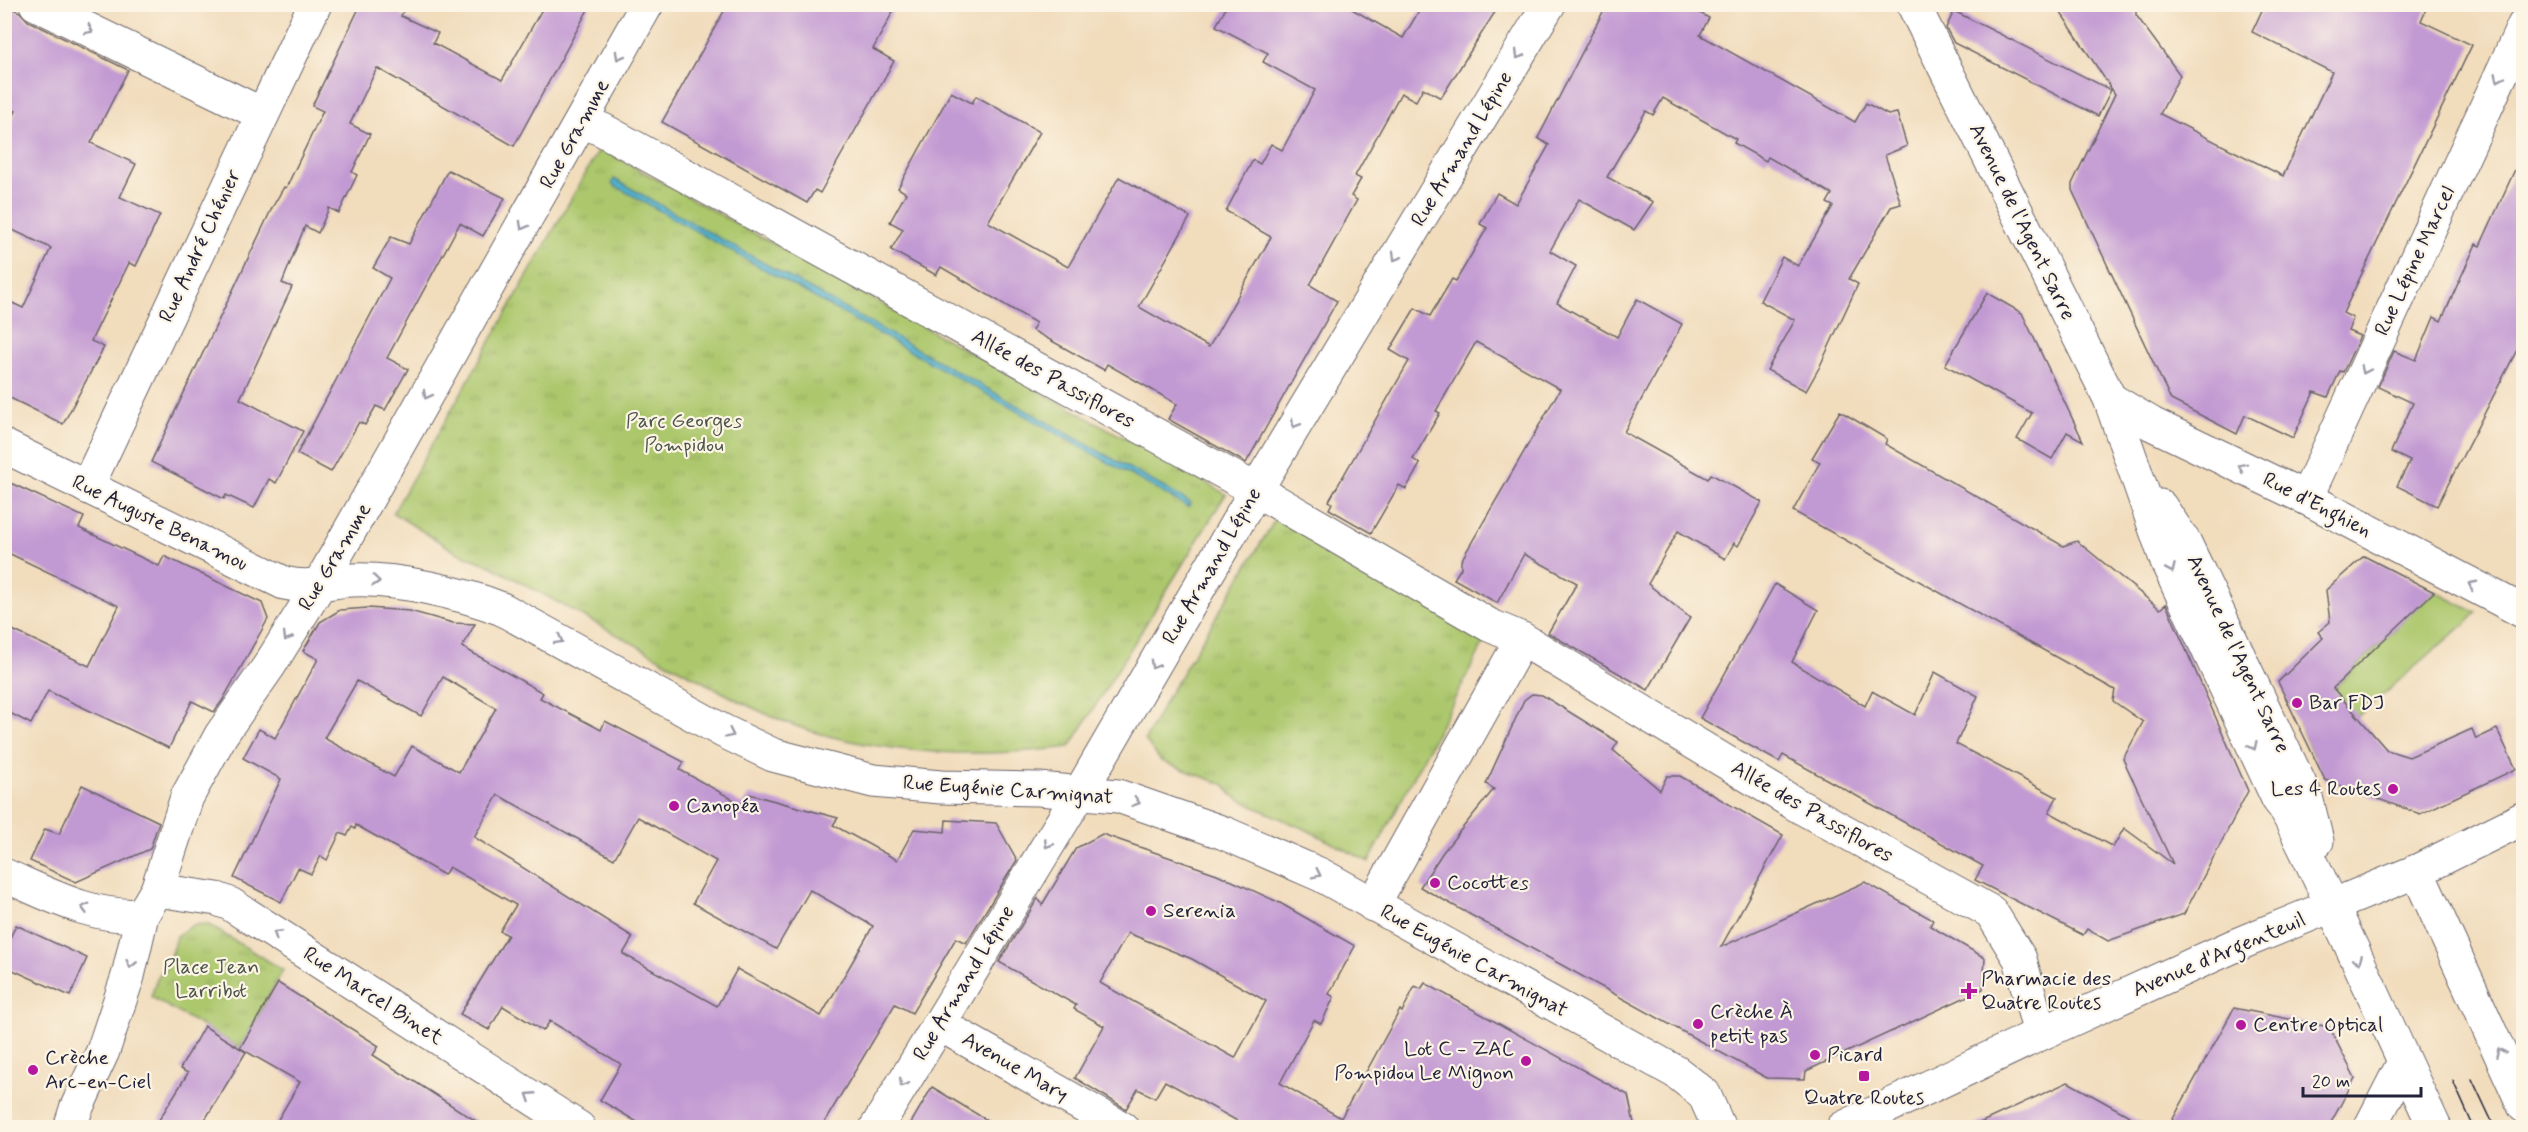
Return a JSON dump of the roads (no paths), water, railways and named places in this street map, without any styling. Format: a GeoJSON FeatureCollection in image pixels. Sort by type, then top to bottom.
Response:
{"type":"FeatureCollection","features":[{"type":"Feature","properties":{"kind":"street"},"geometry":{"type":"LineString","coordinates":[[36,4],[262,114]]}},
{"type":"Feature","properties":{"kind":"street","name":"Rue André Chénier"},"geometry":{"type":"LineString","coordinates":[[87,487],[315,4]]}},
{"type":"Feature","properties":{"kind":"street","name":"Rue Gramme"},"geometry":{"type":"LineString","coordinates":[[70,1128],[75,1109],[103,1051],[149,902],[186,797],[221,735],[269,666],[318,587],[647,4]]}},
{"type":"Feature","properties":{"kind":"street","name":"Rue Armand Lépine"},"geometry":{"type":"LineString","coordinates":[[876,1128],[1079,794],[1256,490],[1549,4]]}},
{"type":"Feature","properties":{"kind":"street","name":"Avenue de l'Agent Sarre"},"geometry":{"type":"LineString","coordinates":[[1913,4],[2110,399],[2167,562],[2278,799],[2285,808],[2335,906],[2435,1128]]}},
{"type":"Feature","properties":{"kind":"street","name":"Rue Lépine Marcel"},"geometry":{"type":"LineString","coordinates":[[2306,498],[2523,25]]}},
{"type":"Feature","properties":{"kind":"street","name":"Allée des Passiflores"},"geometry":{"type":"LineString","coordinates":[[582,121],[1256,490],[1489,625],[1522,639],[1797,805],[1991,912],[2020,959],[2040,1034]]}},
{"type":"Feature","properties":{"kind":"street","name":"Rue d'Enghien"},"geometry":{"type":"LineString","coordinates":[[2110,399],[2152,424],[2306,498],[2523,612]]}},
{"type":"Feature","properties":{"kind":"street","name":"Rue Auguste Benamou"},"geometry":{"type":"LineString","coordinates":[[4,446],[284,583],[318,587]]}},
{"type":"Feature","properties":{"kind":"street","name":"Rue Eugénie Carmignat"},"geometry":{"type":"LineString","coordinates":[[318,587],[354,579],[432,589],[474,598],[502,609],[733,736],[773,755],[847,776],[901,784],[1039,789],[1118,796],[1224,833],[1321,875],[1692,1082],[1704,1094],[1719,1128]]}},
{"type":"Feature","properties":{"kind":"street"},"geometry":{"type":"LineString","coordinates":[[1373,905],[1522,639]]}},
{"type":"Feature","properties":{"kind":"street","name":"Avenue d'Argenteuil"},"geometry":{"type":"LineString","coordinates":[[1843,1128],[2040,1034],[2236,945],[2417,871],[2523,818]]}},
{"type":"Feature","properties":{"kind":"street"},"geometry":{"type":"LineString","coordinates":[[2417,871],[2523,1106]]}},
{"type":"Feature","properties":{"kind":"street","name":"Rue Marcel Binet"},"geometry":{"type":"LineString","coordinates":[[4,875],[73,905],[116,915],[149,902],[211,898],[230,904],[579,1128]]}},
{"type":"Feature","properties":{"kind":"street","name":"Avenue Mary"},"geometry":{"type":"LineString","coordinates":[[939,1024],[1122,1128]]}},
{"type":"Feature","properties":{"kind":"street"},"geometry":{"type":"LineString","coordinates":[[2370,1128],[2404,1062]]}},
{"type":"Feature","properties":{"kind":"water"},"geometry":{"type":"Polygon","coordinates":[[[614,179],[1191,503],[1188,507],[612,184],[614,179]]]}},
{"type":"Feature","properties":{"kind":"tram line"},"geometry":{"type":"LineString","coordinates":[[2472,1079],[2495,1128]]}},
{"type":"Feature","properties":{"kind":"tram line"},"geometry":{"type":"LineString","coordinates":[[2453,1081],[2474,1128]]}},
{"type":"Feature","properties":{"kind":"place","name":"Bar FDJ"},"geometry":{"type":"Point","coordinates":[2297,703]}},
{"type":"Feature","properties":{"kind":"place","name":"Les 4 Routes"},"geometry":{"type":"Point","coordinates":[2393,789]}},
{"type":"Feature","properties":{"kind":"place","name":"Canopéa"},"geometry":{"type":"Point","coordinates":[674,806]}},
{"type":"Feature","properties":{"kind":"place","name":"Cocottes"},"geometry":{"type":"Point","coordinates":[1435,883]}},
{"type":"Feature","properties":{"kind":"place","name":"Serenia"},"geometry":{"type":"Point","coordinates":[1151,911]}},
{"type":"Feature","properties":{"kind":"place","name":"Pharmacie des Quatre Routes"},"geometry":{"type":"Point","coordinates":[1969,991]}},
{"type":"Feature","properties":{"kind":"place","name":"Crèche À petit pas"},"geometry":{"type":"Point","coordinates":[1698,1024]}},
{"type":"Feature","properties":{"kind":"place","name":"Centre Optical"},"geometry":{"type":"Point","coordinates":[2241,1025]}},
{"type":"Feature","properties":{"kind":"place","name":"Picard"},"geometry":{"type":"Point","coordinates":[1815,1055]}},
{"type":"Feature","properties":{"kind":"place","name":"Lot C - ZAC Pompidou Le Mignon"},"geometry":{"type":"Point","coordinates":[1526,1061]}},
{"type":"Feature","properties":{"kind":"place","name":"Crèche Arc-en-Ciel"},"geometry":{"type":"Point","coordinates":[33,1070]}},
{"type":"Feature","properties":{"kind":"place","name":"Quatre Routes"},"geometry":{"type":"Point","coordinates":[1864,1076]}},
{"type":"Feature","properties":{"kind":"park label","name":"Parc Georges Pompidou"},"geometry":{"type":"Point","coordinates":[684,433]}},
{"type":"Feature","properties":{"kind":"park label","name":"Place Jean Larribot"},"geometry":{"type":"Point","coordinates":[211,979]}}]}
